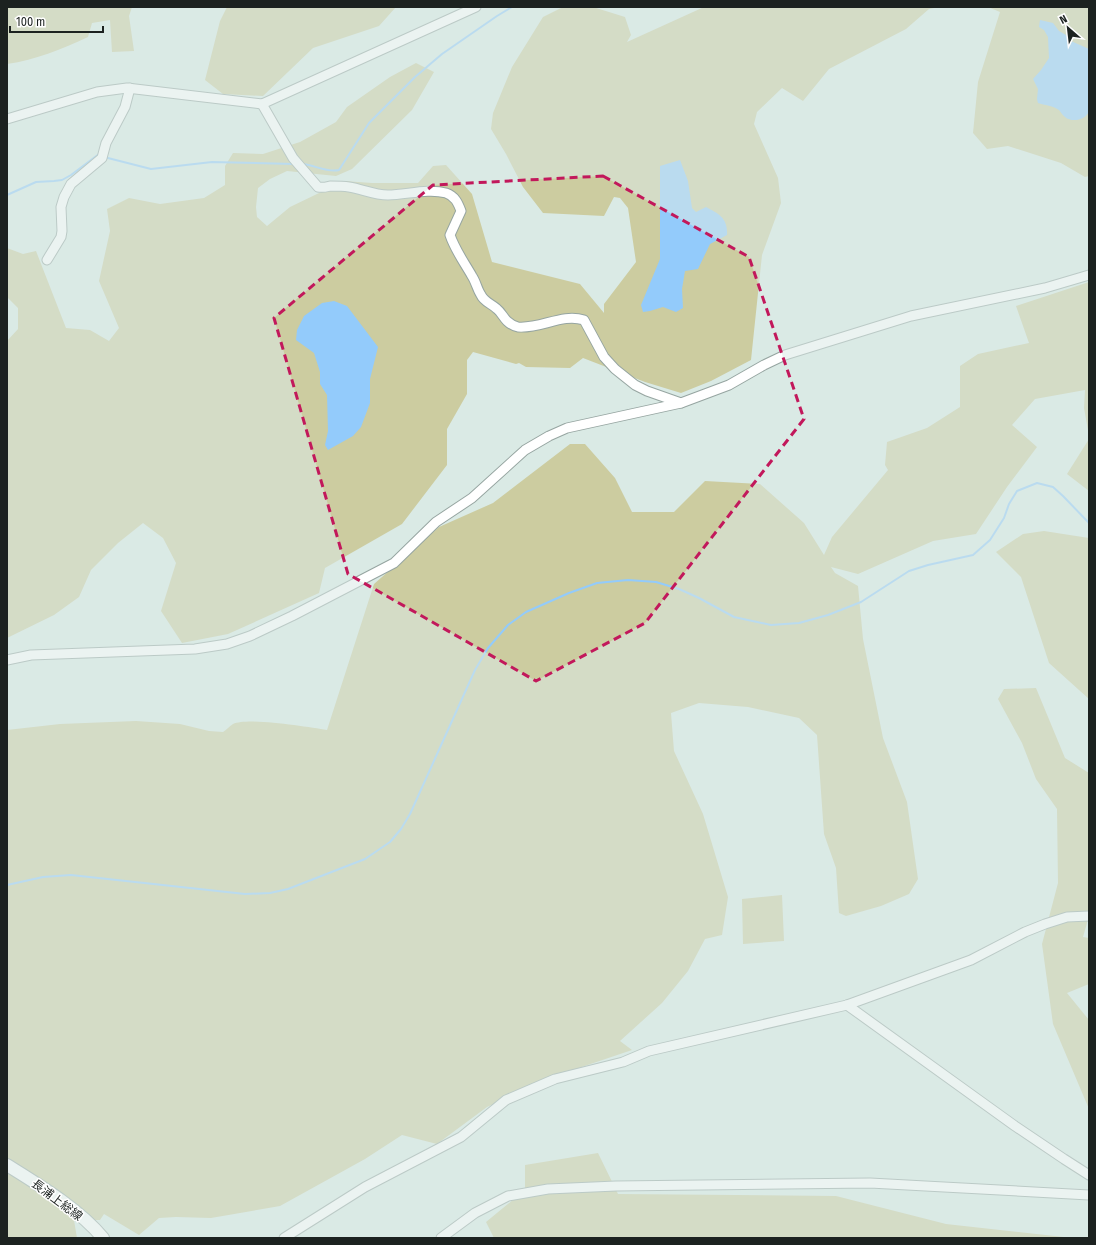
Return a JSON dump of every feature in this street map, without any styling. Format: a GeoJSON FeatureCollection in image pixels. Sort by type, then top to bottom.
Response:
{"type":"FeatureCollection","features":[{"type":"Feature","properties":{"kind":"main road","name":"長浦上総線"},"geometry":{"type":"LineString","coordinates":[[7,1165],[55,1196],[97,1230],[103,1238]]}},
{"type":"Feature","properties":{"kind":"street"},"geometry":{"type":"LineString","coordinates":[[7,119],[97,92],[130,88],[262,104],[476,7]]}},
{"type":"Feature","properties":{"kind":"street"},"geometry":{"type":"LineString","coordinates":[[47,260],[61,238],[62,207],[64,197],[71,184],[102,158],[106,142],[125,107],[130,88]]}},
{"type":"Feature","properties":{"kind":"street"},"geometry":{"type":"LineString","coordinates":[[262,104],[293,158],[318,187],[349,187],[369,193],[386,195],[429,192],[442,193],[452,196],[457,202],[461,211],[450,235],[452,241],[473,277],[481,296],[485,301],[498,310],[506,321],[516,327],[532,326],[568,318],[584,320],[604,357],[615,368],[635,385],[680,403]]}},
{"type":"Feature","properties":{"kind":"street"},"geometry":{"type":"LineString","coordinates":[[7,660],[37,655],[195,649],[227,644],[250,636],[394,563],[436,522],[472,498],[525,450],[548,436],[567,428],[680,403],[729,385],[785,355],[911,316],[1045,288],[1089,275]]}},
{"type":"Feature","properties":{"kind":"street"},"geometry":{"type":"LineString","coordinates":[[284,1238],[365,1187],[461,1137],[504,1102],[555,1079],[623,1062],[649,1051],[847,1005],[971,960],[1025,932],[1045,924],[1067,916],[1089,916]]}},
{"type":"Feature","properties":{"kind":"street"},"geometry":{"type":"LineString","coordinates":[[847,1005],[1016,1126],[1089,1175]]}},
{"type":"Feature","properties":{"kind":"street"},"geometry":{"type":"LineString","coordinates":[[441,1238],[475,1213],[508,1196],[548,1189],[616,1186],[870,1183],[1089,1195]]}},
{"type":"Feature","properties":{"kind":"highlighted area"},"geometry":{"type":"Polygon","coordinates":[[[603,176],[749,257],[804,419],[645,623],[536,681],[348,574],[274,318],[433,185],[603,176]]]}},
{"type":"Feature","properties":{"kind":"green space"},"geometry":{"type":"Polygon","coordinates":[[[7,7],[132,7],[129,16],[134,51],[112,52],[110,20],[92,23],[88,37],[68,46],[39,57],[7,64],[7,7]]]}},
{"type":"Feature","properties":{"kind":"green space"},"geometry":{"type":"Polygon","coordinates":[[[227,7],[396,7],[379,26],[313,48],[263,96],[223,94],[205,80],[220,21],[227,7]]]}},
{"type":"Feature","properties":{"kind":"green space"},"geometry":{"type":"Polygon","coordinates":[[[593,7],[625,17],[631,35],[627,42],[704,7],[939,7],[929,9],[906,29],[829,69],[803,101],[782,88],[757,112],[754,124],[778,178],[781,203],[762,255],[751,360],[711,381],[681,393],[645,382],[583,358],[570,368],[526,367],[519,363],[516,364],[473,352],[467,360],[467,394],[447,429],[447,465],[402,524],[325,568],[319,593],[228,634],[182,643],[161,611],[176,563],[163,538],[143,523],[118,543],[91,570],[79,597],[54,615],[7,638],[7,341],[18,329],[18,308],[7,297],[7,248],[23,254],[36,251],[66,328],[90,330],[109,341],[119,328],[99,281],[110,231],[107,209],[129,198],[160,204],[204,198],[225,185],[225,166],[233,153],[263,154],[300,142],[336,122],[347,107],[390,77],[416,63],[434,72],[412,110],[352,169],[336,176],[287,171],[270,179],[258,188],[256,207],[257,217],[267,226],[290,207],[344,181],[372,183],[418,183],[433,166],[446,165],[472,194],[492,262],[580,284],[604,313],[604,304],[636,262],[628,208],[620,198],[614,197],[604,216],[543,213],[523,187],[491,129],[493,113],[512,67],[543,17],[561,8],[593,7]]]}},
{"type":"Feature","properties":{"kind":"green space"},"geometry":{"type":"Polygon","coordinates":[[[988,7],[1089,7],[1089,176],[1085,177],[1061,163],[1008,146],[987,149],[973,133],[978,82],[1000,12],[988,7]]]}},
{"type":"Feature","properties":{"kind":"green space"},"geometry":{"type":"Polygon","coordinates":[[[1089,282],[1089,436],[1084,408],[1085,390],[1035,399],[1012,425],[1037,447],[1007,487],[976,534],[933,541],[858,574],[831,567],[835,573],[858,586],[863,639],[883,738],[907,802],[918,879],[909,894],[881,906],[846,916],[839,913],[836,868],[824,834],[817,735],[799,718],[748,707],[699,703],[671,713],[674,751],[703,814],[728,897],[722,935],[705,939],[688,971],[662,1003],[620,1041],[632,1050],[558,1075],[487,1107],[437,1144],[402,1135],[365,1159],[280,1206],[211,1218],[159,1218],[139,1235],[104,1214],[100,1220],[74,1220],[77,1238],[7,1238],[7,730],[60,724],[136,721],[180,724],[209,731],[223,732],[233,724],[241,722],[278,723],[327,730],[374,584],[439,527],[493,503],[570,444],[585,444],[615,478],[632,512],[674,512],[705,481],[760,484],[804,523],[824,555],[832,537],[888,470],[885,465],[887,442],[927,428],[960,407],[960,366],[978,354],[1029,343],[1016,306],[1089,282]]]}},
{"type":"Feature","properties":{"kind":"green space"},"geometry":{"type":"Polygon","coordinates":[[[1089,439],[1089,491],[1067,474],[1089,439]]]}},
{"type":"Feature","properties":{"kind":"green space"},"geometry":{"type":"Polygon","coordinates":[[[1044,531],[1089,538],[1089,699],[1049,663],[1021,577],[996,552],[1023,534],[1044,531]]]}},
{"type":"Feature","properties":{"kind":"green space"},"geometry":{"type":"Polygon","coordinates":[[[1036,688],[1065,758],[1089,773],[1089,916],[1083,937],[1089,938],[1089,984],[1067,993],[1089,1020],[1089,1109],[1053,1024],[1042,944],[1058,883],[1057,809],[1036,779],[1022,743],[998,699],[1004,689],[1036,688]]]}},
{"type":"Feature","properties":{"kind":"green space"},"geometry":{"type":"Polygon","coordinates":[[[782,895],[784,941],[743,944],[742,899],[782,895]]]}},
{"type":"Feature","properties":{"kind":"green space"},"geometry":{"type":"Polygon","coordinates":[[[598,1153],[618,1194],[836,1196],[946,1224],[1073,1238],[494,1238],[486,1222],[525,1190],[525,1165],[598,1153]]]}},
{"type":"Feature","properties":{"kind":"water"},"geometry":{"type":"Polygon","coordinates":[[[1040,20],[1053,23],[1059,31],[1066,35],[1071,41],[1089,49],[1089,111],[1085,117],[1078,120],[1068,119],[1059,110],[1038,103],[1038,89],[1033,79],[1049,58],[1048,37],[1044,30],[1039,27],[1040,20]]]}},
{"type":"Feature","properties":{"kind":"water"},"geometry":{"type":"Polygon","coordinates":[[[680,160],[688,181],[692,208],[696,212],[706,207],[719,214],[726,224],[727,235],[710,244],[698,269],[685,271],[682,289],[683,308],[676,312],[663,307],[643,312],[641,305],[660,259],[660,166],[680,160]]]}},
{"type":"Feature","properties":{"kind":"water"},"geometry":{"type":"Polygon","coordinates":[[[334,301],[347,306],[378,347],[370,379],[370,403],[361,427],[353,436],[328,450],[325,445],[328,431],[327,395],[320,384],[320,372],[314,353],[296,340],[297,330],[304,316],[322,303],[334,301]]]}},
{"type":"Feature","properties":{"kind":"waterway"},"geometry":{"type":"LineString","coordinates":[[302,164],[325,170],[339,170],[369,123],[415,77],[442,54],[512,7]]}},
{"type":"Feature","properties":{"kind":"waterway"},"geometry":{"type":"LineString","coordinates":[[7,195],[36,182],[62,180],[99,154],[100,155]]}},
{"type":"Feature","properties":{"kind":"waterway"},"geometry":{"type":"LineString","coordinates":[[104,157],[151,169],[212,162],[294,164]]}},
{"type":"Feature","properties":{"kind":"waterway"},"geometry":{"type":"LineString","coordinates":[[7,885],[43,877],[71,875],[245,894],[270,893],[288,889],[365,859],[390,842],[401,829],[410,814],[475,670],[488,648],[508,625],[526,612],[569,593],[597,583],[628,580],[656,582],[679,589],[734,617],[771,625],[799,623],[828,615],[861,602],[909,571],[928,565],[973,555],[990,540],[1004,518],[1009,504],[1017,491],[1037,483],[1053,487],[1089,523]]}}]}
